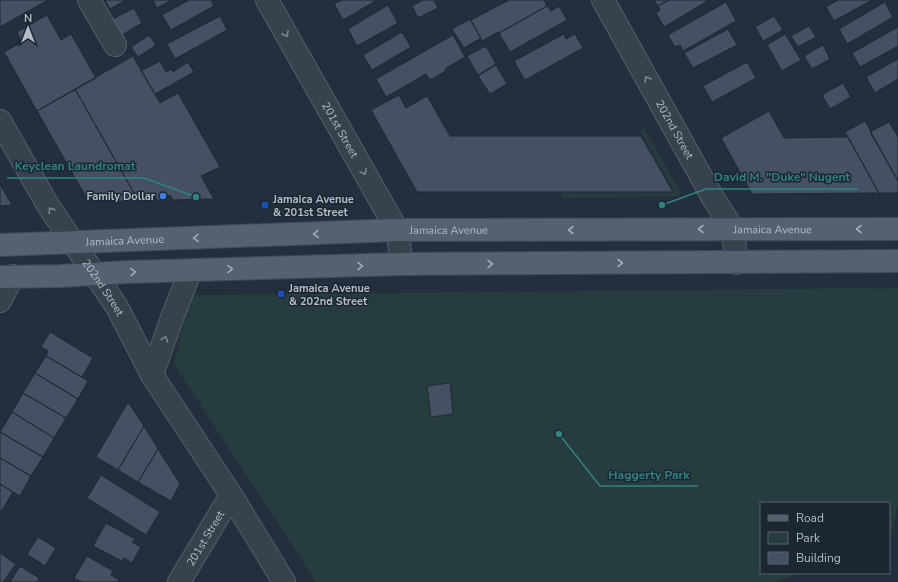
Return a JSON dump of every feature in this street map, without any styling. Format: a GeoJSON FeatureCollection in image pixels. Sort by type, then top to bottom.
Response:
{"type":"FeatureCollection","features":[{"type":"Feature","properties":{"kind":"main road","name":"Jamaica Avenue"},"geometry":{"type":"LineString","coordinates":[[0,245],[397,230],[898,229]]}},
{"type":"Feature","properties":{"kind":"main road"},"geometry":{"type":"LineString","coordinates":[[6,276],[60,276],[192,270],[402,264],[898,261]]}},
{"type":"Feature","properties":{"kind":"street"},"geometry":{"type":"LineString","coordinates":[[89,0],[115,45]]}},
{"type":"Feature","properties":{"kind":"street","name":"201st Street"},"geometry":{"type":"LineString","coordinates":[[267,0],[397,230],[402,264]]}},
{"type":"Feature","properties":{"kind":"street","name":"202nd Street"},"geometry":{"type":"LineString","coordinates":[[603,0],[713,198],[733,229],[736,263]]}},
{"type":"Feature","properties":{"kind":"street","name":"202nd Street"},"geometry":{"type":"LineString","coordinates":[[0,121],[49,207],[117,307],[152,375],[231,495],[284,582]]}},
{"type":"Feature","properties":{"kind":"street"},"geometry":{"type":"LineString","coordinates":[[152,375],[173,315],[192,270]]}},
{"type":"Feature","properties":{"kind":"street"},"geometry":{"type":"LineString","coordinates":[[0,301],[6,276]]}},
{"type":"Feature","properties":{"kind":"street","name":"201st Street"},"geometry":{"type":"LineString","coordinates":[[178,582],[231,495]]}},
{"type":"Feature","properties":{"kind":"green space"},"geometry":{"type":"Polygon","coordinates":[[[644,128],[681,193],[679,197],[561,198],[561,192],[674,191],[640,131],[644,128]]]}},
{"type":"Feature","properties":{"kind":"green space"},"geometry":{"type":"Polygon","coordinates":[[[898,288],[898,505],[890,540],[890,502],[760,502],[760,574],[798,574],[773,582],[316,582],[174,364],[189,295],[898,288]]]}},
{"type":"Feature","properties":{"kind":"building"},"geometry":{"type":"Polygon","coordinates":[[[0,0],[48,0],[0,27],[0,0]]]}},
{"type":"Feature","properties":{"kind":"building"},"geometry":{"type":"Polygon","coordinates":[[[105,0],[126,0],[110,9],[105,0]]]}},
{"type":"Feature","properties":{"kind":"building"},"geometry":{"type":"Polygon","coordinates":[[[153,0],[172,0],[157,8],[153,0]]]}},
{"type":"Feature","properties":{"kind":"building"},"geometry":{"type":"Polygon","coordinates":[[[189,0],[211,0],[214,6],[171,30],[162,15],[189,0]]]}},
{"type":"Feature","properties":{"kind":"building"},"geometry":{"type":"Polygon","coordinates":[[[342,0],[377,0],[343,20],[334,4],[342,0]]]}},
{"type":"Feature","properties":{"kind":"building"},"geometry":{"type":"Polygon","coordinates":[[[423,0],[434,0],[438,8],[418,18],[412,6],[423,0]]]}},
{"type":"Feature","properties":{"kind":"building"},"geometry":{"type":"Polygon","coordinates":[[[509,0],[544,0],[547,6],[482,41],[471,20],[509,0]]]}},
{"type":"Feature","properties":{"kind":"building"},"geometry":{"type":"Polygon","coordinates":[[[654,0],[669,0],[658,6],[654,0]]]}},
{"type":"Feature","properties":{"kind":"building"},"geometry":{"type":"Polygon","coordinates":[[[669,0],[709,0],[664,27],[656,13],[660,10],[658,6],[669,0]]]}},
{"type":"Feature","properties":{"kind":"building"},"geometry":{"type":"Polygon","coordinates":[[[838,0],[872,0],[834,21],[826,7],[838,0]]]}},
{"type":"Feature","properties":{"kind":"building"},"geometry":{"type":"Polygon","coordinates":[[[726,2],[736,21],[683,51],[680,45],[675,47],[668,35],[726,2]]]}},
{"type":"Feature","properties":{"kind":"building"},"geometry":{"type":"Polygon","coordinates":[[[885,2],[893,17],[847,44],[839,29],[885,2]]]}},
{"type":"Feature","properties":{"kind":"building"},"geometry":{"type":"Polygon","coordinates":[[[388,5],[398,23],[357,46],[348,29],[388,5]]]}},
{"type":"Feature","properties":{"kind":"building"},"geometry":{"type":"Polygon","coordinates":[[[547,6],[551,11],[559,6],[567,20],[510,52],[499,33],[547,6]]]}},
{"type":"Feature","properties":{"kind":"building"},"geometry":{"type":"Polygon","coordinates":[[[134,8],[142,23],[122,35],[113,19],[134,8]]]}},
{"type":"Feature","properties":{"kind":"building"},"geometry":{"type":"Polygon","coordinates":[[[47,15],[61,40],[71,34],[96,78],[37,111],[4,52],[22,42],[17,32],[47,15]]]}},
{"type":"Feature","properties":{"kind":"building"},"geometry":{"type":"Polygon","coordinates":[[[220,16],[227,30],[175,59],[167,44],[220,16]]]}},
{"type":"Feature","properties":{"kind":"building"},"geometry":{"type":"Polygon","coordinates":[[[774,16],[783,30],[763,41],[755,27],[774,16]]]}},
{"type":"Feature","properties":{"kind":"building"},"geometry":{"type":"Polygon","coordinates":[[[470,19],[481,38],[464,48],[452,29],[470,19]]]}},
{"type":"Feature","properties":{"kind":"building"},"geometry":{"type":"Polygon","coordinates":[[[809,26],[816,37],[798,47],[791,36],[809,26]]]}},
{"type":"Feature","properties":{"kind":"building"},"geometry":{"type":"Polygon","coordinates":[[[898,27],[898,46],[860,67],[852,53],[898,27]]]}},
{"type":"Feature","properties":{"kind":"building"},"geometry":{"type":"Polygon","coordinates":[[[728,29],[737,45],[693,68],[684,53],[728,29]]]}},
{"type":"Feature","properties":{"kind":"building"},"geometry":{"type":"Polygon","coordinates":[[[402,32],[411,47],[372,70],[363,55],[402,32]]]}},
{"type":"Feature","properties":{"kind":"building"},"geometry":{"type":"Polygon","coordinates":[[[564,34],[566,39],[575,34],[583,48],[525,80],[514,61],[564,34]]]}},
{"type":"Feature","properties":{"kind":"building"},"geometry":{"type":"Polygon","coordinates":[[[785,34],[801,60],[782,71],[767,45],[785,34]]]}},
{"type":"Feature","properties":{"kind":"building"},"geometry":{"type":"Polygon","coordinates":[[[149,35],[156,45],[138,57],[131,47],[149,35]]]}},
{"type":"Feature","properties":{"kind":"building"},"geometry":{"type":"Polygon","coordinates":[[[453,35],[465,57],[445,69],[446,71],[430,80],[426,74],[386,97],[376,79],[453,35]]]}},
{"type":"Feature","properties":{"kind":"building"},"geometry":{"type":"Polygon","coordinates":[[[823,45],[830,59],[812,69],[804,56],[823,45]]]}},
{"type":"Feature","properties":{"kind":"building"},"geometry":{"type":"Polygon","coordinates":[[[486,46],[496,64],[478,75],[467,56],[486,46]]]}},
{"type":"Feature","properties":{"kind":"building"},"geometry":{"type":"Polygon","coordinates":[[[133,56],[160,103],[178,93],[220,167],[201,176],[214,199],[173,200],[170,195],[158,201],[154,194],[139,202],[75,89],[133,56]]]}},
{"type":"Feature","properties":{"kind":"building"},"geometry":{"type":"Polygon","coordinates":[[[898,59],[898,79],[875,93],[866,77],[898,59]]]}},
{"type":"Feature","properties":{"kind":"building"},"geometry":{"type":"Polygon","coordinates":[[[160,61],[166,72],[171,69],[173,72],[188,62],[194,72],[155,94],[141,71],[160,61]]]}},
{"type":"Feature","properties":{"kind":"building"},"geometry":{"type":"Polygon","coordinates":[[[747,62],[756,78],[712,102],[703,86],[747,62]]]}},
{"type":"Feature","properties":{"kind":"building"},"geometry":{"type":"Polygon","coordinates":[[[496,65],[507,84],[490,94],[478,76],[496,65]]]}},
{"type":"Feature","properties":{"kind":"building"},"geometry":{"type":"Polygon","coordinates":[[[843,83],[851,97],[830,109],[822,95],[843,83]]]}},
{"type":"Feature","properties":{"kind":"building"},"geometry":{"type":"Polygon","coordinates":[[[75,89],[139,202],[93,200],[86,197],[37,111],[75,89]]]}},
{"type":"Feature","properties":{"kind":"building"},"geometry":{"type":"Polygon","coordinates":[[[399,95],[406,108],[427,96],[450,136],[641,136],[673,192],[417,192],[371,110],[399,95]]]}},
{"type":"Feature","properties":{"kind":"building"},"geometry":{"type":"Polygon","coordinates":[[[769,111],[784,138],[848,137],[879,193],[752,194],[721,138],[769,111]]]}},
{"type":"Feature","properties":{"kind":"building"},"geometry":{"type":"Polygon","coordinates":[[[865,121],[898,181],[898,193],[879,193],[845,132],[865,121]]]}},
{"type":"Feature","properties":{"kind":"building"},"geometry":{"type":"Polygon","coordinates":[[[889,122],[898,137],[898,181],[870,132],[889,122]]]}},
{"type":"Feature","properties":{"kind":"building"},"geometry":{"type":"Polygon","coordinates":[[[0,184],[12,205],[0,206],[0,184]]]}},
{"type":"Feature","properties":{"kind":"building"},"geometry":{"type":"Polygon","coordinates":[[[50,332],[93,358],[82,377],[46,356],[48,351],[41,347],[50,332]]]}},
{"type":"Feature","properties":{"kind":"building"},"geometry":{"type":"Polygon","coordinates":[[[46,356],[88,381],[78,399],[35,373],[46,356]]]}},
{"type":"Feature","properties":{"kind":"building"},"geometry":{"type":"Polygon","coordinates":[[[35,373],[78,399],[66,418],[23,393],[35,373]]]}},
{"type":"Feature","properties":{"kind":"building"},"geometry":{"type":"Polygon","coordinates":[[[450,383],[453,414],[431,417],[427,386],[450,383]]]}},
{"type":"Feature","properties":{"kind":"building"},"geometry":{"type":"Polygon","coordinates":[[[23,393],[66,418],[54,438],[12,412],[23,393]]]}},
{"type":"Feature","properties":{"kind":"building"},"geometry":{"type":"Polygon","coordinates":[[[128,402],[144,426],[118,470],[96,457],[128,402]]]}},
{"type":"Feature","properties":{"kind":"building"},"geometry":{"type":"Polygon","coordinates":[[[12,412],[54,438],[43,457],[0,432],[12,412]]]}},
{"type":"Feature","properties":{"kind":"building"},"geometry":{"type":"Polygon","coordinates":[[[144,426],[158,449],[138,482],[118,470],[144,426]]]}},
{"type":"Feature","properties":{"kind":"building"},"geometry":{"type":"Polygon","coordinates":[[[0,432],[43,457],[31,476],[0,458],[0,432]]]}},
{"type":"Feature","properties":{"kind":"building"},"geometry":{"type":"Polygon","coordinates":[[[158,449],[180,484],[171,501],[138,482],[158,449]]]}},
{"type":"Feature","properties":{"kind":"building"},"geometry":{"type":"Polygon","coordinates":[[[0,458],[31,476],[20,496],[0,484],[0,458]]]}},
{"type":"Feature","properties":{"kind":"building"},"geometry":{"type":"Polygon","coordinates":[[[101,475],[160,512],[146,535],[87,498],[101,475]]]}},
{"type":"Feature","properties":{"kind":"building"},"geometry":{"type":"Polygon","coordinates":[[[0,484],[13,492],[1,512],[0,511],[0,484]]]}},
{"type":"Feature","properties":{"kind":"building"},"geometry":{"type":"Polygon","coordinates":[[[106,523],[135,539],[132,542],[141,547],[132,563],[124,558],[122,561],[93,546],[106,523]]]}},
{"type":"Feature","properties":{"kind":"building"},"geometry":{"type":"Polygon","coordinates":[[[38,537],[56,548],[45,566],[27,554],[38,537]]]}},
{"type":"Feature","properties":{"kind":"building"},"geometry":{"type":"Polygon","coordinates":[[[0,553],[16,564],[3,582],[0,582],[0,553]]]}},
{"type":"Feature","properties":{"kind":"building"},"geometry":{"type":"Polygon","coordinates":[[[87,556],[113,571],[111,575],[119,580],[118,582],[82,582],[74,578],[87,556]]]}},
{"type":"Feature","properties":{"kind":"building"},"geometry":{"type":"Polygon","coordinates":[[[20,566],[39,578],[37,582],[10,582],[20,566]]]}},
{"type":"Feature","properties":{"kind":"place","name":"Family Dollar"},"geometry":{"type":"Point","coordinates":[163,196]}},
{"type":"Feature","properties":{"kind":"place","name":"Keyclean Laundromat"},"geometry":{"type":"Point","coordinates":[196,197]}},
{"type":"Feature","properties":{"kind":"place","name":"Jamaica Avenue & 201st Street"},"geometry":{"type":"Point","coordinates":[265,205]}},
{"type":"Feature","properties":{"kind":"place","name":"David M. \"Duke\" Nugent"},"geometry":{"type":"Point","coordinates":[662,205]}},
{"type":"Feature","properties":{"kind":"place","name":"Jamaica Avenue & 202nd Street"},"geometry":{"type":"Point","coordinates":[281,294]}},
{"type":"Feature","properties":{"kind":"place","name":"Haggerty Park"},"geometry":{"type":"Point","coordinates":[559,434]}}]}
